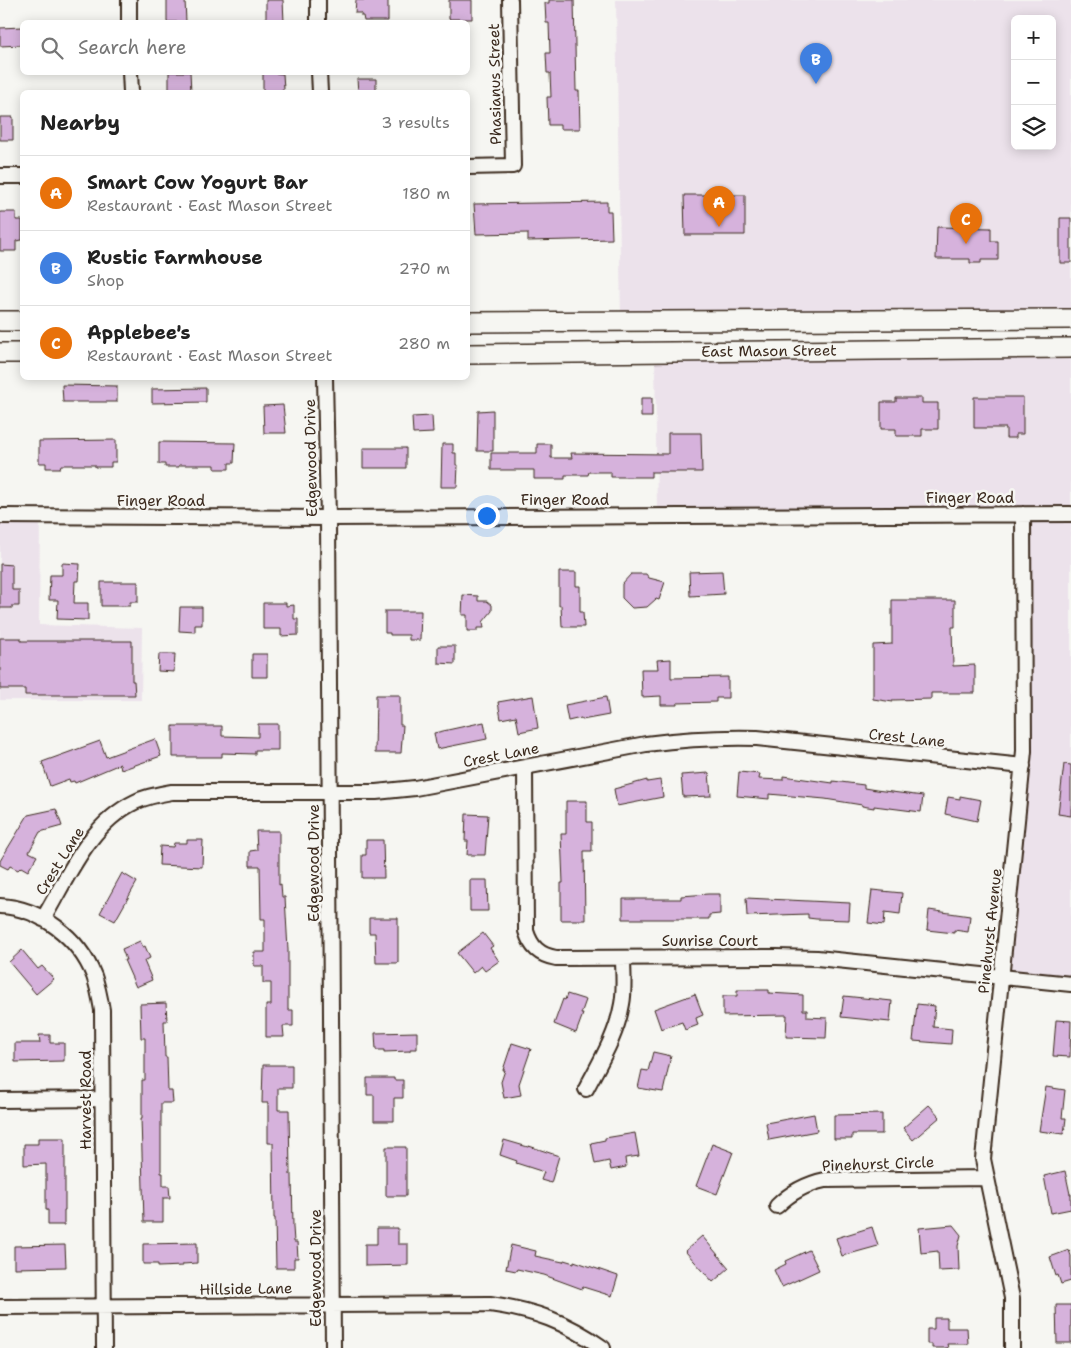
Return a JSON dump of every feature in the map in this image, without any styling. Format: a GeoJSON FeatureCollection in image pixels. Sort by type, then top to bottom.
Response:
{"type":"FeatureCollection","features":[{"type":"Feature","properties":{"kind":"main road","name":"East Mason Street"},"geometry":{"type":"LineString","coordinates":[[470,322],[1071,319]]}},
{"type":"Feature","properties":{"kind":"main road"},"geometry":{"type":"LineString","coordinates":[[0,321],[20,321]]}},
{"type":"Feature","properties":{"kind":"main road","name":"East Mason Street"},"geometry":{"type":"LineString","coordinates":[[470,354],[1071,348]]}},
{"type":"Feature","properties":{"kind":"main road"},"geometry":{"type":"LineString","coordinates":[[0,353],[20,354]]}},
{"type":"Feature","properties":{"kind":"street"},"geometry":{"type":"LineString","coordinates":[[129,0],[129,20]]}},
{"type":"Feature","properties":{"kind":"street"},"geometry":{"type":"LineString","coordinates":[[318,0],[318,20]]}},
{"type":"Feature","properties":{"kind":"street","name":"Phasianus Street"},"geometry":{"type":"LineString","coordinates":[[470,167],[513,166],[510,0]]}},
{"type":"Feature","properties":{"kind":"street"},"geometry":{"type":"LineString","coordinates":[[130,75],[131,90]]}},
{"type":"Feature","properties":{"kind":"street"},"geometry":{"type":"LineString","coordinates":[[319,75],[320,90]]}},
{"type":"Feature","properties":{"kind":"street"},"geometry":{"type":"LineString","coordinates":[[0,176],[20,176]]}},
{"type":"Feature","properties":{"kind":"street","name":"Edgewood Drive"},"geometry":{"type":"LineString","coordinates":[[325,380],[328,518],[333,1348]]}},
{"type":"Feature","properties":{"kind":"street","name":"Pinehurst Avenue"},"geometry":{"type":"LineString","coordinates":[[1012,1348],[1012,1298],[983,1159],[1024,751],[1023,514]]}},
{"type":"Feature","properties":{"kind":"street","name":"Finger Road"},"geometry":{"type":"LineString","coordinates":[[0,516],[328,518],[1071,514]]}},
{"type":"Feature","properties":{"kind":"street","name":"Crest Lane"},"geometry":{"type":"LineString","coordinates":[[43,919],[91,838],[107,820],[136,801],[172,792],[376,792],[415,788],[646,744],[720,737],[757,738],[1023,766]]}},
{"type":"Feature","properties":{"kind":"street","name":"Sunrise Court"},"geometry":{"type":"LineString","coordinates":[[525,767],[526,931],[529,940],[540,953],[556,958],[817,958],[1071,984]]}},
{"type":"Feature","properties":{"kind":"street","name":"Harvest Road"},"geometry":{"type":"LineString","coordinates":[[0,906],[24,910],[62,931],[76,945],[87,962],[99,992],[102,1010],[104,1348]]}},
{"type":"Feature","properties":{"kind":"street"},"geometry":{"type":"LineString","coordinates":[[586,1089],[613,1038],[618,1022],[623,997],[623,958]]}},
{"type":"Feature","properties":{"kind":"street"},"geometry":{"type":"LineString","coordinates":[[0,1100],[102,1099]]}},
{"type":"Feature","properties":{"kind":"street","name":"Pinehurst Circle"},"geometry":{"type":"LineString","coordinates":[[777,1206],[796,1190],[811,1183],[825,1180],[987,1178]]}},
{"type":"Feature","properties":{"kind":"street","name":"Hillside Lane"},"geometry":{"type":"LineString","coordinates":[[0,1308],[490,1304],[537,1313],[562,1322],[603,1348]]}},
{"type":"Feature","properties":{"kind":"shaded area"},"geometry":{"type":"Polygon","coordinates":[[[616,0],[1071,0],[1071,319],[621,321],[616,0]]]}},
{"type":"Feature","properties":{"kind":"shaded area"},"geometry":{"type":"Polygon","coordinates":[[[1071,348],[1071,984],[1001,977],[1024,751],[1023,514],[657,516],[655,352],[1071,348]]]}},
{"type":"Feature","properties":{"kind":"shaded area"},"geometry":{"type":"Polygon","coordinates":[[[0,516],[40,516],[39,625],[142,628],[141,700],[0,700],[0,516]]]}},
{"type":"Feature","properties":{"kind":"building"},"geometry":{"type":"Polygon","coordinates":[[[167,0],[185,0],[186,20],[167,20],[167,0]]]}},
{"type":"Feature","properties":{"kind":"building"},"geometry":{"type":"Polygon","coordinates":[[[266,0],[283,0],[284,20],[266,20],[266,0]]]}},
{"type":"Feature","properties":{"kind":"building"},"geometry":{"type":"Polygon","coordinates":[[[356,0],[388,0],[388,20],[364,20],[361,13],[355,13],[356,0]]]}},
{"type":"Feature","properties":{"kind":"building"},"geometry":{"type":"Polygon","coordinates":[[[449,0],[472,0],[472,19],[449,19],[449,0]]]}},
{"type":"Feature","properties":{"kind":"building"},"geometry":{"type":"Polygon","coordinates":[[[549,0],[574,0],[576,91],[579,91],[580,129],[560,129],[560,125],[548,125],[547,97],[551,97],[550,73],[547,73],[546,53],[550,53],[549,23],[546,23],[545,3],[549,3],[549,0]]]}},
{"type":"Feature","properties":{"kind":"building"},"geometry":{"type":"Polygon","coordinates":[[[20,27],[20,45],[0,46],[0,28],[20,27]]]}},
{"type":"Feature","properties":{"kind":"building"},"geometry":{"type":"Polygon","coordinates":[[[169,75],[190,75],[191,90],[169,90],[169,75]]]}},
{"type":"Feature","properties":{"kind":"building"},"geometry":{"type":"Polygon","coordinates":[[[263,75],[283,75],[284,89],[263,90],[263,75]]]}},
{"type":"Feature","properties":{"kind":"building"},"geometry":{"type":"Polygon","coordinates":[[[357,79],[376,79],[376,90],[358,90],[357,79]]]}},
{"type":"Feature","properties":{"kind":"building"},"geometry":{"type":"Polygon","coordinates":[[[0,117],[13,117],[13,140],[0,140],[0,117]]]}},
{"type":"Feature","properties":{"kind":"building"},"geometry":{"type":"Polygon","coordinates":[[[684,195],[745,195],[745,235],[685,235],[684,195]]]}},
{"type":"Feature","properties":{"kind":"building"},"geometry":{"type":"Polygon","coordinates":[[[607,202],[607,211],[611,211],[612,239],[528,241],[528,233],[476,234],[474,204],[607,202]]]}},
{"type":"Feature","properties":{"kind":"building"},"geometry":{"type":"Polygon","coordinates":[[[0,212],[16,212],[16,220],[20,220],[20,240],[16,241],[16,251],[0,251],[0,212]]]}},
{"type":"Feature","properties":{"kind":"building"},"geometry":{"type":"Polygon","coordinates":[[[1060,218],[1071,218],[1071,263],[1060,263],[1060,218]]]}},
{"type":"Feature","properties":{"kind":"building"},"geometry":{"type":"Polygon","coordinates":[[[937,227],[991,228],[991,241],[998,241],[998,260],[981,260],[981,263],[970,263],[970,259],[936,259],[937,227]]]}},
{"type":"Feature","properties":{"kind":"building"},"geometry":{"type":"Polygon","coordinates":[[[62,385],[117,386],[117,402],[63,402],[62,385]]]}},
{"type":"Feature","properties":{"kind":"building"},"geometry":{"type":"Polygon","coordinates":[[[206,388],[206,402],[152,403],[152,389],[206,388]]]}},
{"type":"Feature","properties":{"kind":"building"},"geometry":{"type":"Polygon","coordinates":[[[974,397],[1023,397],[1023,434],[1016,434],[1016,438],[1006,438],[1006,428],[974,428],[974,397]]]}},
{"type":"Feature","properties":{"kind":"building"},"geometry":{"type":"Polygon","coordinates":[[[641,398],[652,398],[652,417],[641,417],[641,398]]]}},
{"type":"Feature","properties":{"kind":"building"},"geometry":{"type":"Polygon","coordinates":[[[896,398],[922,398],[922,403],[938,403],[938,429],[922,429],[922,436],[896,436],[896,429],[881,429],[881,402],[896,402],[896,398]]]}},
{"type":"Feature","properties":{"kind":"building"},"geometry":{"type":"Polygon","coordinates":[[[283,405],[286,433],[264,433],[263,406],[283,405]]]}},
{"type":"Feature","properties":{"kind":"building"},"geometry":{"type":"Polygon","coordinates":[[[493,410],[493,451],[477,451],[478,411],[493,410]]]}},
{"type":"Feature","properties":{"kind":"building"},"geometry":{"type":"Polygon","coordinates":[[[432,416],[433,433],[413,434],[412,417],[432,416]]]}},
{"type":"Feature","properties":{"kind":"building"},"geometry":{"type":"Polygon","coordinates":[[[668,433],[701,433],[702,472],[651,472],[651,477],[611,477],[611,472],[589,472],[588,475],[565,475],[565,479],[534,479],[534,470],[491,470],[491,453],[537,453],[537,444],[551,444],[551,458],[572,458],[571,453],[668,454],[668,433]]]}},
{"type":"Feature","properties":{"kind":"building"},"geometry":{"type":"Polygon","coordinates":[[[116,440],[116,462],[111,462],[111,467],[61,465],[60,468],[46,468],[46,463],[39,463],[39,441],[116,440]]]}},
{"type":"Feature","properties":{"kind":"building"},"geometry":{"type":"Polygon","coordinates":[[[159,442],[235,443],[234,463],[229,463],[229,469],[215,469],[215,465],[165,467],[165,464],[159,464],[159,442]]]}},
{"type":"Feature","properties":{"kind":"building"},"geometry":{"type":"Polygon","coordinates":[[[442,444],[453,444],[453,453],[456,453],[456,465],[458,465],[457,487],[441,487],[442,444]]]}},
{"type":"Feature","properties":{"kind":"building"},"geometry":{"type":"Polygon","coordinates":[[[363,448],[406,448],[406,468],[363,468],[363,448]]]}},
{"type":"Feature","properties":{"kind":"building"},"geometry":{"type":"Polygon","coordinates":[[[62,563],[80,564],[79,581],[75,581],[74,603],[88,603],[88,620],[57,619],[58,600],[49,600],[50,575],[62,575],[62,563]]]}},
{"type":"Feature","properties":{"kind":"building"},"geometry":{"type":"Polygon","coordinates":[[[0,564],[12,565],[12,590],[19,590],[19,606],[0,608],[0,564]]]}},
{"type":"Feature","properties":{"kind":"building"},"geometry":{"type":"Polygon","coordinates":[[[722,571],[724,594],[690,596],[689,572],[722,571]]]}},
{"type":"Feature","properties":{"kind":"building"},"geometry":{"type":"Polygon","coordinates":[[[559,572],[576,572],[576,586],[580,586],[580,612],[583,612],[584,627],[562,627],[561,605],[559,606],[559,572]]]}},
{"type":"Feature","properties":{"kind":"building"},"geometry":{"type":"Polygon","coordinates":[[[631,574],[646,574],[649,578],[665,582],[659,600],[656,599],[647,607],[632,608],[622,598],[622,584],[631,574]]]}},
{"type":"Feature","properties":{"kind":"building"},"geometry":{"type":"Polygon","coordinates":[[[101,582],[138,582],[138,602],[130,602],[130,606],[101,606],[101,582]]]}},
{"type":"Feature","properties":{"kind":"building"},"geometry":{"type":"Polygon","coordinates":[[[463,595],[478,596],[478,601],[487,601],[492,605],[492,611],[483,622],[484,628],[477,628],[477,631],[467,631],[467,615],[462,615],[463,595]]]}},
{"type":"Feature","properties":{"kind":"building"},"geometry":{"type":"Polygon","coordinates":[[[892,600],[955,600],[955,627],[952,627],[953,666],[975,665],[975,693],[931,693],[931,699],[893,700],[893,702],[873,699],[873,645],[892,644],[892,600]]]}},
{"type":"Feature","properties":{"kind":"building"},"geometry":{"type":"Polygon","coordinates":[[[263,603],[286,603],[286,606],[294,605],[294,619],[298,619],[298,635],[281,636],[281,629],[263,629],[263,603]]]}},
{"type":"Feature","properties":{"kind":"building"},"geometry":{"type":"Polygon","coordinates":[[[180,607],[202,607],[202,625],[195,625],[195,632],[179,631],[180,607]]]}},
{"type":"Feature","properties":{"kind":"building"},"geometry":{"type":"Polygon","coordinates":[[[385,611],[421,611],[420,640],[409,640],[409,635],[390,635],[390,633],[385,633],[385,611]]]}},
{"type":"Feature","properties":{"kind":"building"},"geometry":{"type":"Polygon","coordinates":[[[0,638],[21,638],[21,641],[132,641],[132,681],[134,681],[135,695],[25,695],[25,689],[0,689],[0,638]]]}},
{"type":"Feature","properties":{"kind":"building"},"geometry":{"type":"Polygon","coordinates":[[[438,646],[455,646],[455,664],[438,663],[438,646]]]}},
{"type":"Feature","properties":{"kind":"building"},"geometry":{"type":"Polygon","coordinates":[[[159,654],[175,654],[174,672],[158,671],[159,654]]]}},
{"type":"Feature","properties":{"kind":"building"},"geometry":{"type":"Polygon","coordinates":[[[252,654],[267,654],[267,677],[252,677],[252,654]]]}},
{"type":"Feature","properties":{"kind":"building"},"geometry":{"type":"Polygon","coordinates":[[[671,659],[671,678],[728,677],[728,698],[716,698],[716,702],[661,705],[661,696],[642,697],[641,669],[658,669],[657,660],[671,659]]]}},
{"type":"Feature","properties":{"kind":"building"},"geometry":{"type":"Polygon","coordinates":[[[376,695],[400,695],[400,725],[403,725],[401,753],[375,753],[376,695]]]}},
{"type":"Feature","properties":{"kind":"building"},"geometry":{"type":"Polygon","coordinates":[[[533,696],[538,728],[519,732],[516,716],[501,719],[498,702],[533,696]]]}},
{"type":"Feature","properties":{"kind":"building"},"geometry":{"type":"Polygon","coordinates":[[[606,697],[609,715],[568,721],[565,705],[606,697]]]}},
{"type":"Feature","properties":{"kind":"building"},"geometry":{"type":"Polygon","coordinates":[[[484,722],[487,739],[437,749],[434,733],[484,722]]]}},
{"type":"Feature","properties":{"kind":"building"},"geometry":{"type":"Polygon","coordinates":[[[258,724],[278,724],[278,750],[255,750],[255,754],[222,753],[222,757],[173,757],[173,726],[222,726],[222,736],[258,737],[258,724]]]}},
{"type":"Feature","properties":{"kind":"building"},"geometry":{"type":"Polygon","coordinates":[[[155,739],[161,756],[121,770],[120,764],[75,783],[74,781],[70,782],[69,779],[50,786],[42,762],[100,741],[106,757],[155,739]]]}},
{"type":"Feature","properties":{"kind":"building"},"geometry":{"type":"Polygon","coordinates":[[[1064,764],[1071,765],[1071,816],[1058,814],[1064,764]]]}},
{"type":"Feature","properties":{"kind":"building"},"geometry":{"type":"Polygon","coordinates":[[[739,772],[760,774],[759,779],[783,780],[783,776],[833,783],[833,781],[864,785],[864,788],[876,790],[923,796],[921,812],[874,806],[874,808],[825,799],[769,794],[769,799],[737,796],[739,772]]]}},
{"type":"Feature","properties":{"kind":"building"},"geometry":{"type":"Polygon","coordinates":[[[709,773],[711,796],[683,797],[681,775],[709,773]]]}},
{"type":"Feature","properties":{"kind":"building"},"geometry":{"type":"Polygon","coordinates":[[[647,780],[647,782],[660,780],[663,797],[617,806],[614,789],[647,780]]]}},
{"type":"Feature","properties":{"kind":"building"},"geometry":{"type":"Polygon","coordinates":[[[960,796],[981,800],[977,821],[945,814],[948,797],[960,799],[960,796]]]}},
{"type":"Feature","properties":{"kind":"building"},"geometry":{"type":"Polygon","coordinates":[[[566,801],[587,801],[587,822],[592,822],[592,851],[584,851],[585,920],[561,920],[561,883],[563,883],[561,834],[566,834],[566,801]]]}},
{"type":"Feature","properties":{"kind":"building"},"geometry":{"type":"Polygon","coordinates":[[[56,809],[62,826],[40,832],[29,852],[37,856],[28,871],[21,867],[18,870],[10,866],[8,869],[0,865],[0,861],[28,815],[56,809]]]}},
{"type":"Feature","properties":{"kind":"building"},"geometry":{"type":"Polygon","coordinates":[[[466,814],[488,815],[485,855],[467,855],[468,841],[465,841],[466,814]]]}},
{"type":"Feature","properties":{"kind":"building"},"geometry":{"type":"Polygon","coordinates":[[[256,831],[279,831],[279,885],[281,884],[282,897],[285,897],[288,950],[288,1010],[293,1010],[293,1026],[283,1026],[284,1037],[266,1037],[266,1005],[271,1005],[271,983],[263,983],[263,966],[254,966],[254,952],[265,952],[265,919],[261,919],[260,866],[250,866],[250,851],[257,850],[256,831]]]}},
{"type":"Feature","properties":{"kind":"building"},"geometry":{"type":"Polygon","coordinates":[[[187,840],[203,840],[202,867],[159,865],[160,846],[173,847],[174,843],[187,843],[187,840]]]}},
{"type":"Feature","properties":{"kind":"building"},"geometry":{"type":"Polygon","coordinates":[[[366,840],[383,840],[384,878],[362,878],[362,855],[366,855],[366,840]]]}},
{"type":"Feature","properties":{"kind":"building"},"geometry":{"type":"Polygon","coordinates":[[[122,873],[137,882],[115,921],[100,913],[122,873]]]}},
{"type":"Feature","properties":{"kind":"building"},"geometry":{"type":"Polygon","coordinates":[[[470,880],[487,880],[488,911],[470,911],[470,880]]]}},
{"type":"Feature","properties":{"kind":"building"},"geometry":{"type":"Polygon","coordinates":[[[872,890],[902,893],[900,914],[885,912],[884,925],[868,923],[872,890]]]}},
{"type":"Feature","properties":{"kind":"building"},"geometry":{"type":"Polygon","coordinates":[[[720,894],[720,914],[709,915],[709,919],[623,919],[623,899],[681,899],[681,896],[720,894]]]}},
{"type":"Feature","properties":{"kind":"building"},"geometry":{"type":"Polygon","coordinates":[[[746,898],[850,903],[849,920],[808,918],[808,914],[747,916],[746,898]]]}},
{"type":"Feature","properties":{"kind":"building"},"geometry":{"type":"Polygon","coordinates":[[[929,910],[970,916],[968,932],[954,930],[954,933],[927,930],[929,910]]]}},
{"type":"Feature","properties":{"kind":"building"},"geometry":{"type":"Polygon","coordinates":[[[369,918],[398,918],[398,963],[376,963],[375,933],[369,933],[369,918]]]}},
{"type":"Feature","properties":{"kind":"building"},"geometry":{"type":"Polygon","coordinates":[[[483,933],[493,946],[490,948],[499,961],[485,971],[481,966],[473,973],[457,953],[483,933]]]}},
{"type":"Feature","properties":{"kind":"building"},"geometry":{"type":"Polygon","coordinates":[[[140,941],[143,947],[145,946],[150,958],[144,961],[152,980],[136,987],[124,960],[126,960],[122,949],[140,941]]]}},
{"type":"Feature","properties":{"kind":"building"},"geometry":{"type":"Polygon","coordinates":[[[22,950],[38,969],[42,966],[54,979],[36,994],[9,962],[22,950]]]}},
{"type":"Feature","properties":{"kind":"building"},"geometry":{"type":"Polygon","coordinates":[[[737,990],[769,990],[769,993],[803,995],[803,1010],[807,1010],[807,1017],[827,1018],[826,1038],[786,1037],[787,1015],[723,1016],[723,996],[737,996],[737,990]]]}},
{"type":"Feature","properties":{"kind":"building"},"geometry":{"type":"Polygon","coordinates":[[[567,994],[586,1000],[576,1033],[554,1024],[563,999],[565,1000],[567,994]]]}},
{"type":"Feature","properties":{"kind":"building"},"geometry":{"type":"Polygon","coordinates":[[[695,994],[703,1015],[696,1018],[698,1025],[685,1030],[682,1022],[661,1029],[654,1009],[695,994]]]}},
{"type":"Feature","properties":{"kind":"building"},"geometry":{"type":"Polygon","coordinates":[[[844,996],[892,1001],[890,1022],[841,1017],[844,996]]]}},
{"type":"Feature","properties":{"kind":"building"},"geometry":{"type":"Polygon","coordinates":[[[166,1003],[167,1021],[164,1021],[165,1057],[167,1057],[168,1091],[172,1091],[173,1103],[161,1103],[161,1173],[163,1173],[163,1186],[169,1186],[170,1198],[163,1198],[163,1222],[144,1222],[141,1118],[142,1080],[145,1080],[145,1038],[141,1038],[140,1004],[166,1003]]]}},
{"type":"Feature","properties":{"kind":"building"},"geometry":{"type":"Polygon","coordinates":[[[917,1004],[935,1006],[933,1027],[952,1029],[951,1044],[913,1041],[917,1004]]]}},
{"type":"Feature","properties":{"kind":"building"},"geometry":{"type":"Polygon","coordinates":[[[1056,1020],[1071,1021],[1070,1057],[1053,1056],[1056,1020]]]}},
{"type":"Feature","properties":{"kind":"building"},"geometry":{"type":"Polygon","coordinates":[[[417,1032],[417,1049],[384,1052],[384,1050],[376,1050],[375,1033],[417,1032]]]}},
{"type":"Feature","properties":{"kind":"building"},"geometry":{"type":"Polygon","coordinates":[[[39,1035],[50,1035],[50,1043],[64,1043],[64,1061],[15,1062],[15,1043],[40,1043],[39,1035]]]}},
{"type":"Feature","properties":{"kind":"building"},"geometry":{"type":"Polygon","coordinates":[[[512,1043],[531,1049],[519,1084],[521,1095],[504,1098],[501,1082],[512,1043]]]}},
{"type":"Feature","properties":{"kind":"building"},"geometry":{"type":"Polygon","coordinates":[[[653,1052],[671,1056],[663,1092],[638,1088],[642,1070],[648,1071],[653,1052]]]}},
{"type":"Feature","properties":{"kind":"building"},"geometry":{"type":"Polygon","coordinates":[[[263,1065],[292,1065],[292,1088],[278,1088],[278,1110],[289,1110],[293,1227],[294,1242],[297,1242],[298,1258],[294,1258],[294,1268],[276,1268],[273,1143],[268,1143],[268,1103],[262,1103],[263,1065]]]}},
{"type":"Feature","properties":{"kind":"building"},"geometry":{"type":"Polygon","coordinates":[[[367,1078],[403,1080],[403,1098],[394,1098],[394,1121],[374,1121],[374,1095],[367,1095],[367,1078]]]}},
{"type":"Feature","properties":{"kind":"building"},"geometry":{"type":"Polygon","coordinates":[[[1046,1087],[1065,1090],[1062,1118],[1066,1118],[1064,1134],[1039,1131],[1046,1087]]]}},
{"type":"Feature","properties":{"kind":"building"},"geometry":{"type":"Polygon","coordinates":[[[929,1105],[940,1117],[913,1140],[903,1128],[929,1105]]]}},
{"type":"Feature","properties":{"kind":"building"},"geometry":{"type":"Polygon","coordinates":[[[814,1114],[817,1131],[769,1140],[766,1123],[814,1114]]]}},
{"type":"Feature","properties":{"kind":"building"},"geometry":{"type":"Polygon","coordinates":[[[882,1114],[882,1134],[852,1134],[852,1139],[834,1139],[834,1115],[882,1114]]]}},
{"type":"Feature","properties":{"kind":"building"},"geometry":{"type":"Polygon","coordinates":[[[635,1133],[639,1156],[625,1158],[626,1167],[611,1170],[609,1161],[595,1164],[591,1143],[605,1140],[605,1138],[635,1133]]]}},
{"type":"Feature","properties":{"kind":"building"},"geometry":{"type":"Polygon","coordinates":[[[38,1138],[65,1138],[64,1225],[48,1225],[48,1210],[46,1210],[46,1164],[24,1165],[24,1144],[38,1144],[38,1138]]]}},
{"type":"Feature","properties":{"kind":"building"},"geometry":{"type":"Polygon","coordinates":[[[504,1140],[559,1156],[551,1183],[541,1180],[544,1172],[516,1163],[517,1161],[500,1155],[504,1140]]]}},
{"type":"Feature","properties":{"kind":"building"},"geometry":{"type":"Polygon","coordinates":[[[712,1144],[733,1152],[717,1194],[696,1186],[712,1144]]]}},
{"type":"Feature","properties":{"kind":"building"},"geometry":{"type":"Polygon","coordinates":[[[386,1147],[406,1147],[406,1196],[386,1196],[386,1147]]]}},
{"type":"Feature","properties":{"kind":"building"},"geometry":{"type":"Polygon","coordinates":[[[1065,1171],[1071,1194],[1071,1209],[1051,1213],[1044,1176],[1065,1171]]]}},
{"type":"Feature","properties":{"kind":"building"},"geometry":{"type":"Polygon","coordinates":[[[953,1225],[961,1235],[958,1246],[959,1270],[939,1271],[938,1251],[921,1253],[919,1228],[953,1225]]]}},
{"type":"Feature","properties":{"kind":"building"},"geometry":{"type":"Polygon","coordinates":[[[872,1227],[878,1246],[842,1256],[836,1238],[872,1227]]]}},
{"type":"Feature","properties":{"kind":"building"},"geometry":{"type":"Polygon","coordinates":[[[377,1228],[398,1228],[398,1244],[408,1244],[408,1265],[365,1266],[365,1244],[377,1244],[377,1228]]]}},
{"type":"Feature","properties":{"kind":"building"},"geometry":{"type":"Polygon","coordinates":[[[702,1236],[729,1268],[713,1282],[685,1251],[702,1236]]]}},
{"type":"Feature","properties":{"kind":"building"},"geometry":{"type":"Polygon","coordinates":[[[197,1243],[197,1263],[183,1264],[183,1266],[158,1267],[158,1264],[143,1264],[143,1244],[197,1243]]]}},
{"type":"Feature","properties":{"kind":"building"},"geometry":{"type":"Polygon","coordinates":[[[65,1245],[66,1267],[14,1268],[14,1246],[65,1245]]]}},
{"type":"Feature","properties":{"kind":"building"},"geometry":{"type":"Polygon","coordinates":[[[511,1245],[536,1251],[535,1256],[563,1262],[564,1260],[574,1263],[574,1261],[618,1276],[612,1296],[583,1287],[582,1289],[544,1275],[517,1269],[516,1271],[506,1269],[511,1245]]]}},
{"type":"Feature","properties":{"kind":"building"},"geometry":{"type":"Polygon","coordinates":[[[809,1250],[819,1270],[782,1287],[774,1270],[786,1264],[785,1261],[809,1250]]]}},
{"type":"Feature","properties":{"kind":"building"},"geometry":{"type":"Polygon","coordinates":[[[1069,1250],[1071,1256],[1071,1281],[1061,1284],[1058,1275],[1056,1276],[1050,1257],[1069,1250]]]}},
{"type":"Feature","properties":{"kind":"building"},"geometry":{"type":"Polygon","coordinates":[[[1056,1305],[1071,1305],[1071,1343],[1057,1343],[1056,1305]]]}},
{"type":"Feature","properties":{"kind":"building"},"geometry":{"type":"Polygon","coordinates":[[[934,1318],[947,1318],[947,1328],[967,1328],[968,1344],[947,1344],[948,1348],[932,1348],[932,1344],[927,1344],[927,1329],[934,1329],[934,1318]]]}},
{"type":"Feature","properties":{"kind":"place","name":"Rustic Farmhouse"},"geometry":{"type":"Point","coordinates":[816,84]}},
{"type":"Feature","properties":{"kind":"place","name":"Smart Cow Yogurt Bar"},"geometry":{"type":"Point","coordinates":[719,227]}},
{"type":"Feature","properties":{"kind":"place","name":"Applebee's"},"geometry":{"type":"Point","coordinates":[966,244]}}]}
